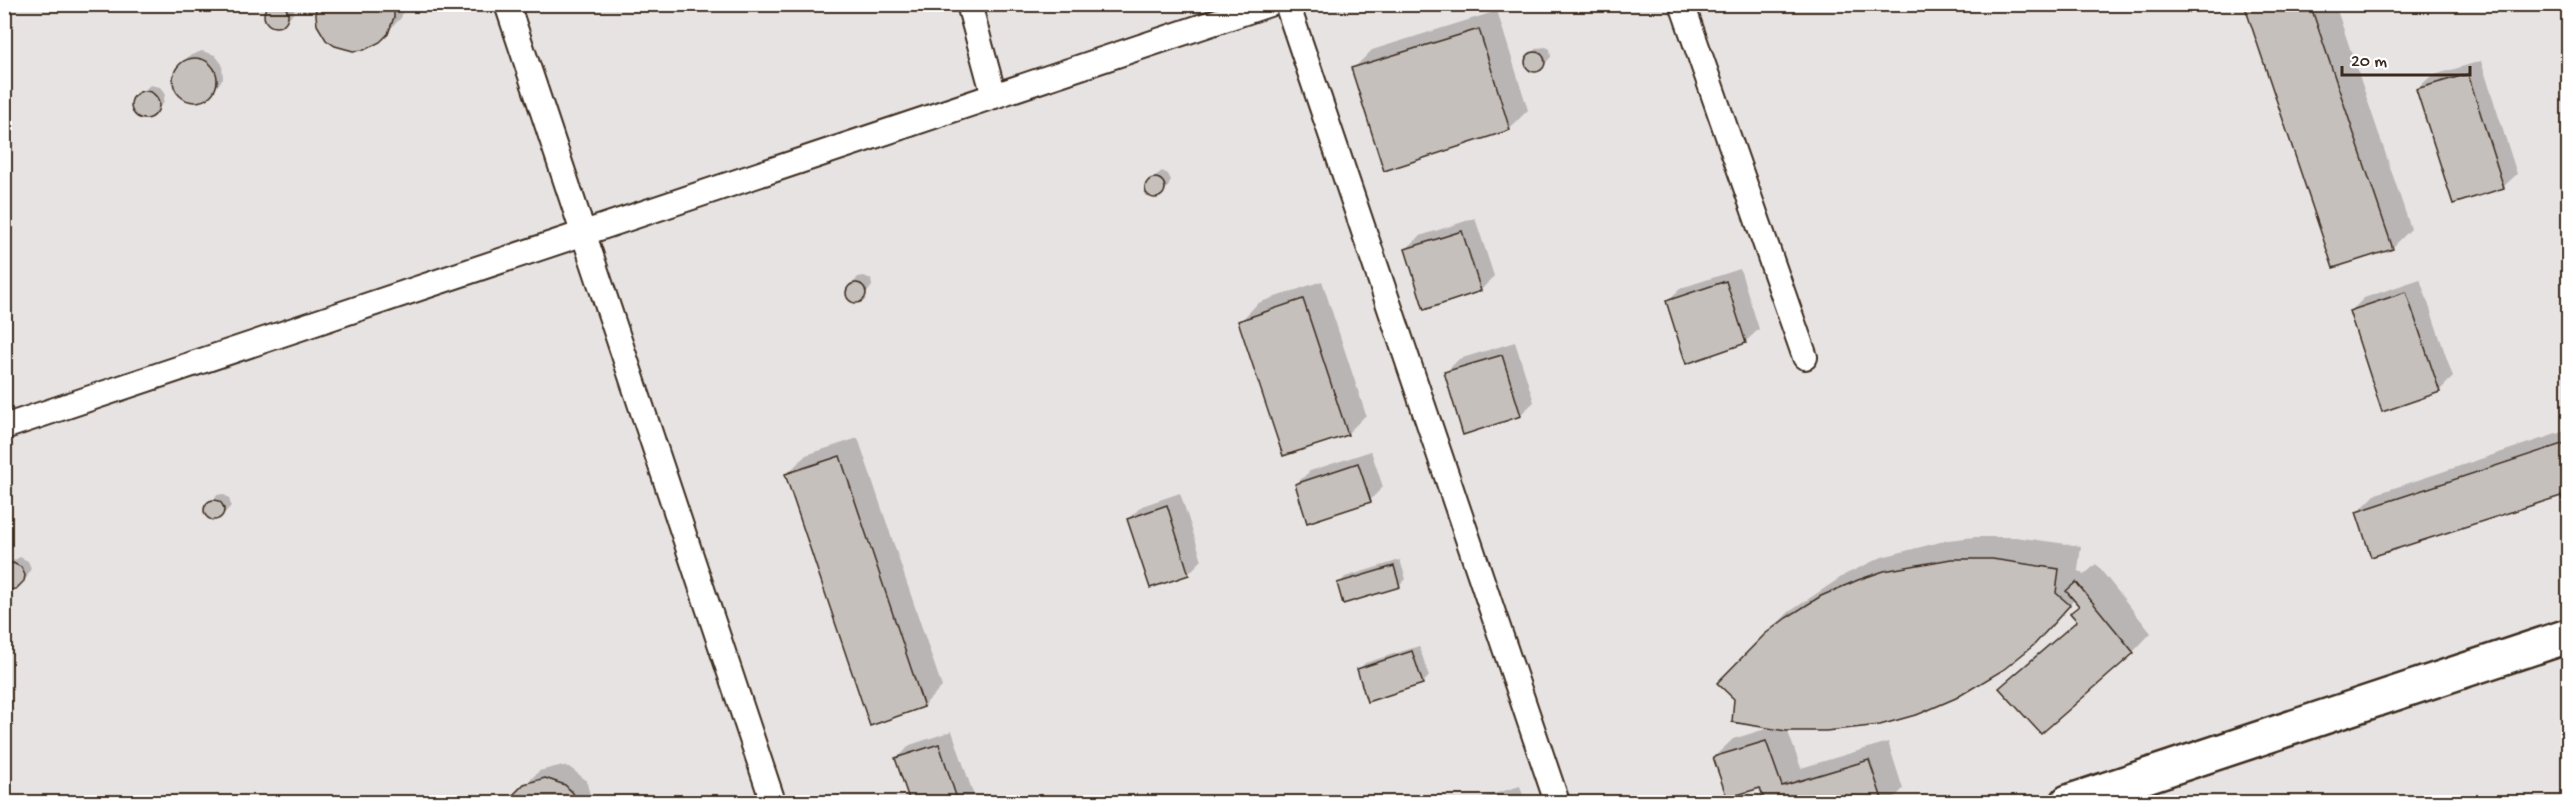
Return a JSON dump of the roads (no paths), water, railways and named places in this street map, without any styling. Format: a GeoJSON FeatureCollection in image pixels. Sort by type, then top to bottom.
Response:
{"type":"FeatureCollection","features":[{"type":"Feature","properties":{"kind":"street"},"geometry":{"type":"LineString","coordinates":[[2068,802],[2568,636]]}},
{"type":"Feature","properties":{"kind":"lane"},"geometry":{"type":"LineString","coordinates":[[507,4],[774,802]]}},
{"type":"Feature","properties":{"kind":"lane"},"geometry":{"type":"LineString","coordinates":[[969,4],[994,96]]}},
{"type":"Feature","properties":{"kind":"lane"},"geometry":{"type":"LineString","coordinates":[[4,427],[1269,4]]}},
{"type":"Feature","properties":{"kind":"lane"},"geometry":{"type":"LineString","coordinates":[[1287,4],[1557,802]]}},
{"type":"Feature","properties":{"kind":"lane"},"geometry":{"type":"LineString","coordinates":[[1682,4],[1805,357]]}}]}
